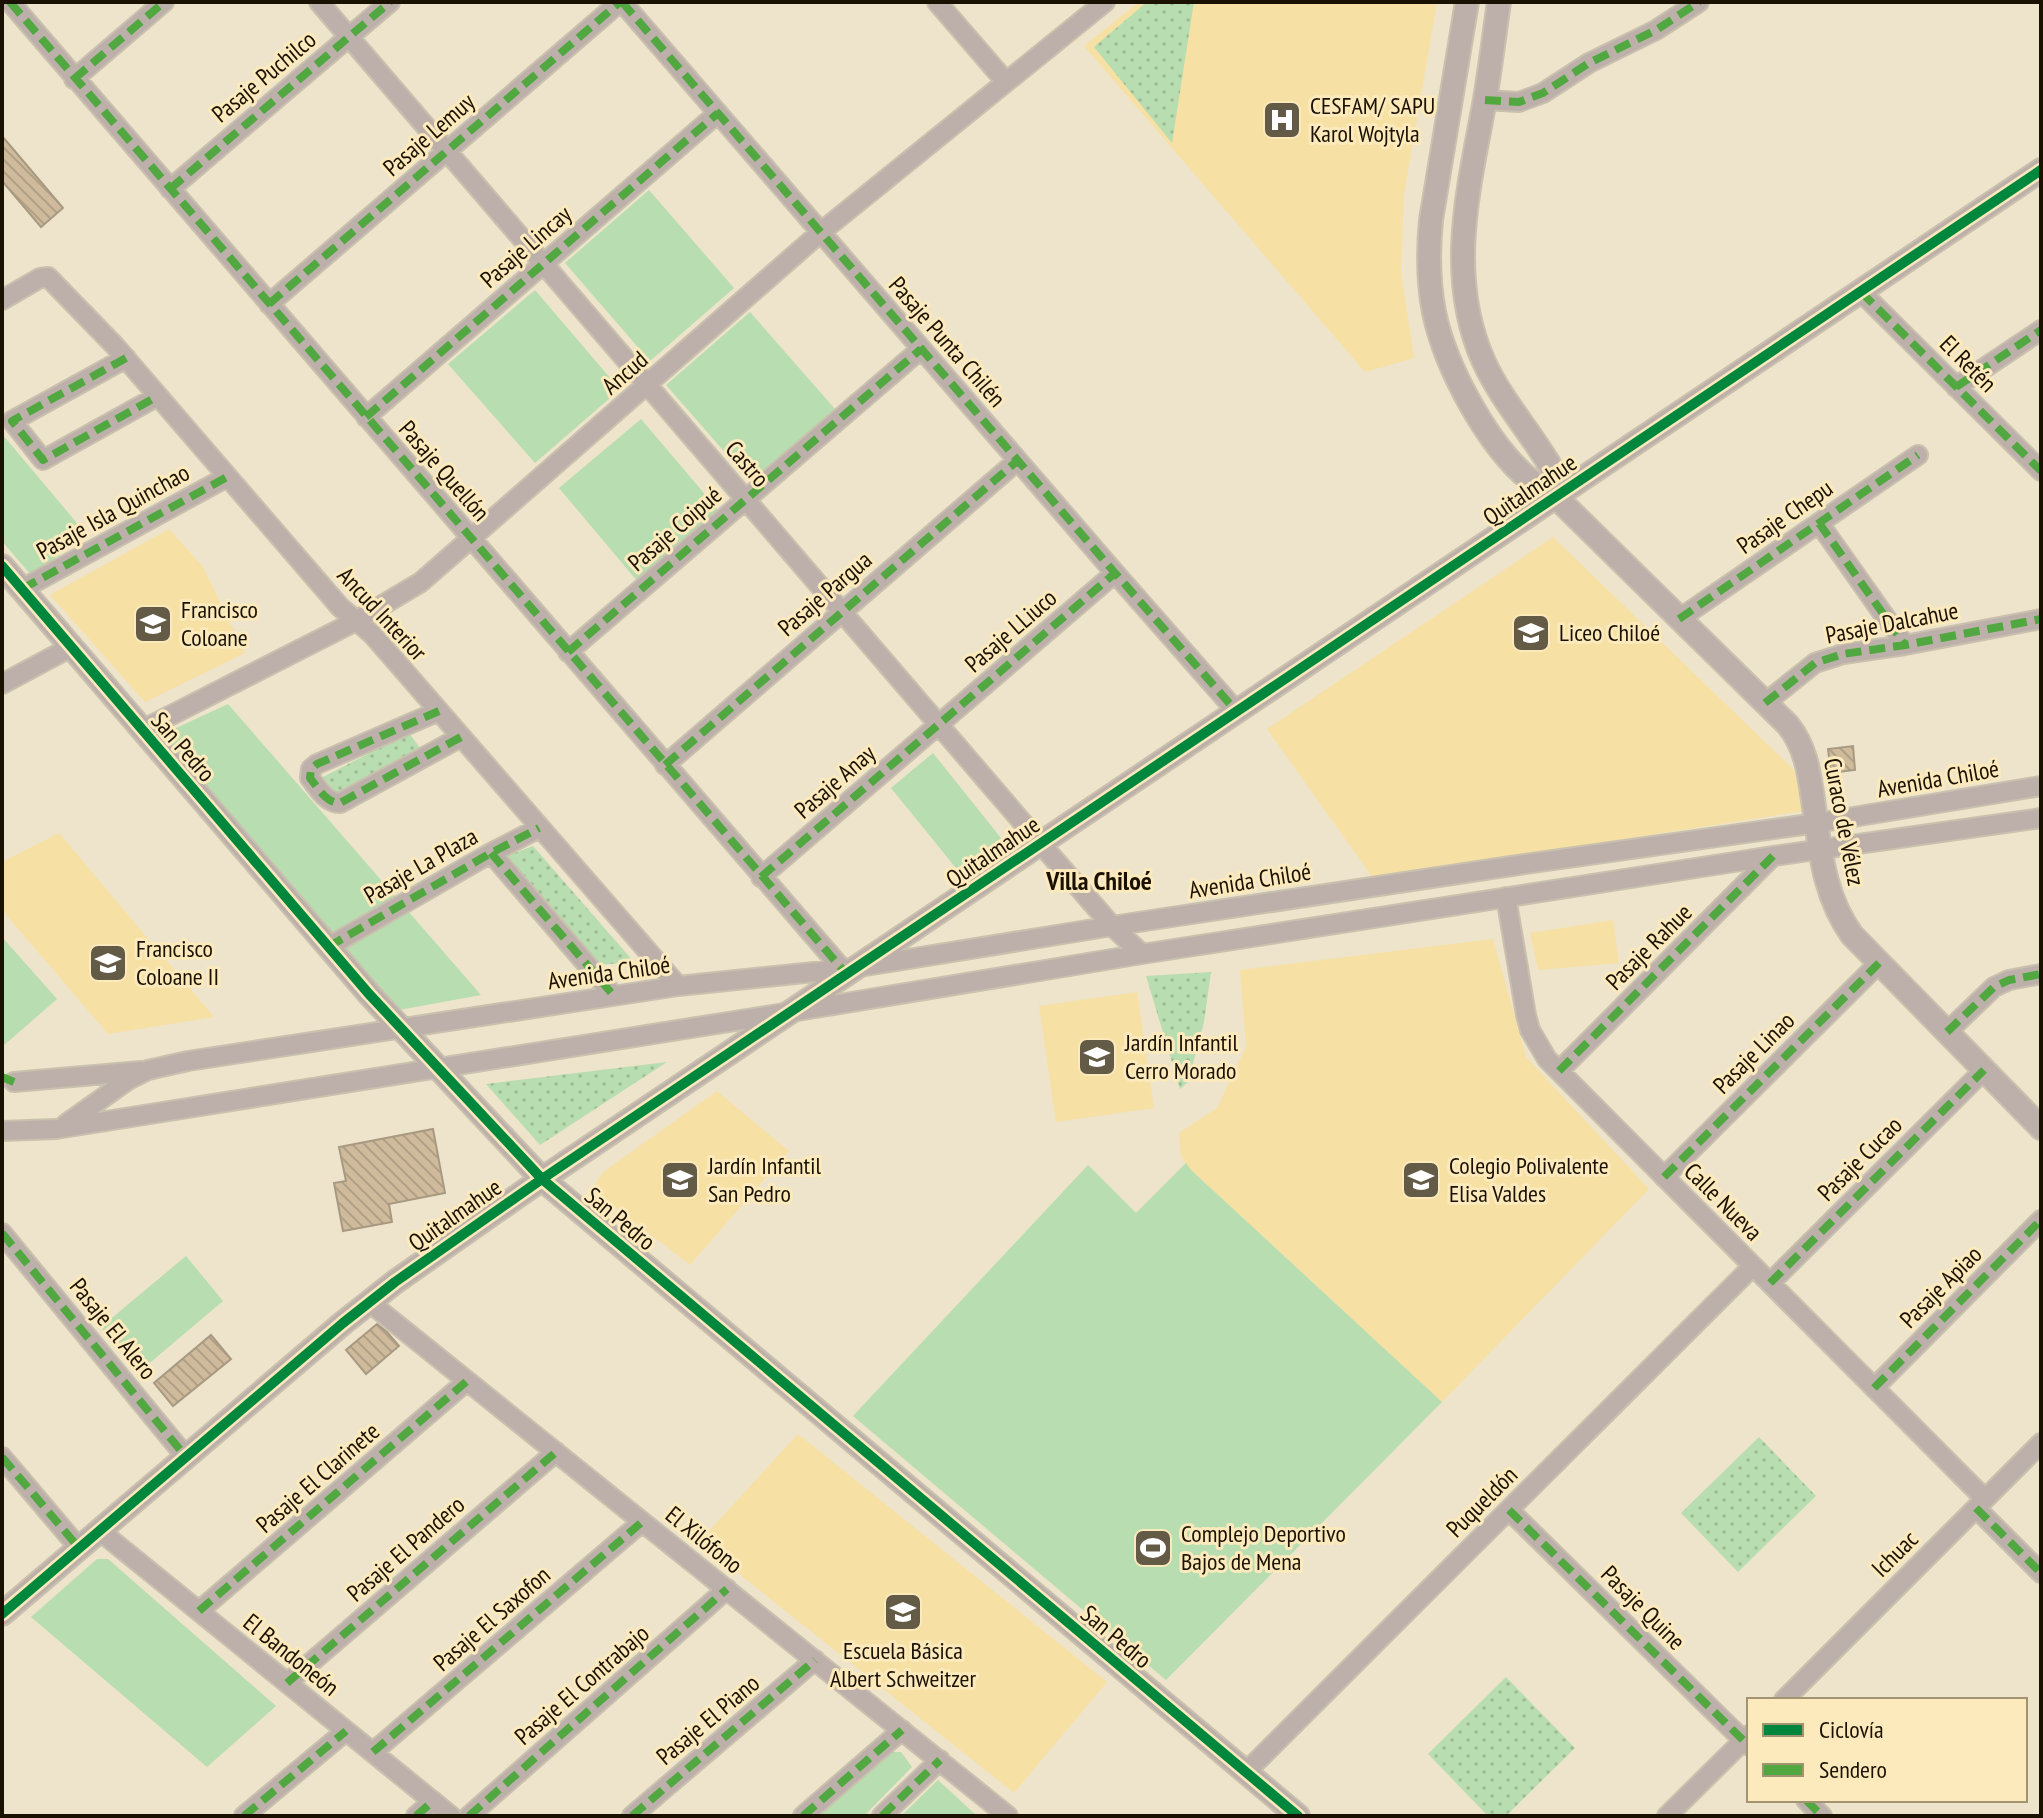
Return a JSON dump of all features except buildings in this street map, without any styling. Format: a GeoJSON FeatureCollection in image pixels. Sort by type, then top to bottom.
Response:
{"type":"FeatureCollection","features":[{"type":"Feature","properties":{"kind":"street","name":"Pasaje Quellón"},"geometry":{"type":"LineString","coordinates":[[10,2],[761,877],[848,969]]}},
{"type":"Feature","properties":{"kind":"street"},"geometry":{"type":"LineString","coordinates":[[74,79],[164,2]]}},
{"type":"Feature","properties":{"kind":"street","name":"Castro"},"geometry":{"type":"LineString","coordinates":[[319,2],[1041,844],[1112,926],[1142,954]]}},
{"type":"Feature","properties":{"kind":"street","name":"Pasaje Puchilco"},"geometry":{"type":"LineString","coordinates":[[170,189],[390,2]]}},
{"type":"Feature","properties":{"kind":"street","name":"Pasaje Punta Chilén"},"geometry":{"type":"LineString","coordinates":[[621,2],[1237,712]]}},
{"type":"Feature","properties":{"kind":"street","name":"Pasaje Lemuy"},"geometry":{"type":"LineString","coordinates":[[269,304],[621,2]]}},
{"type":"Feature","properties":{"kind":"street"},"geometry":{"type":"LineString","coordinates":[[937,2],[1006,82]]}},
{"type":"Feature","properties":{"kind":"street","name":"Ancud"},"geometry":{"type":"LineString","coordinates":[[142,730],[356,621],[421,582],[821,232],[1105,2]]}},
{"type":"Feature","properties":{"kind":"street","name":"Curaco de Vélez"},"geometry":{"type":"LineString","coordinates":[[1467,2],[1429,246],[1429,279],[1434,313],[1452,367],[1477,415],[1528,479],[1556,497],[1788,725],[1803,749],[1820,850],[1829,891],[1840,919],[1852,935],[2041,1128]]}},
{"type":"Feature","properties":{"kind":"street"},"geometry":{"type":"LineString","coordinates":[[1499,2],[1463,224],[1462,271],[1467,308],[1483,359],[1496,387],[1554,473],[1556,497]]}},
{"type":"Feature","properties":{"kind":"street"},"geometry":{"type":"LineString","coordinates":[[1485,100],[1519,102],[1543,93],[1589,63],[1656,30],[1699,2]]}},
{"type":"Feature","properties":{"kind":"street","name":"Pasaje Lincay"},"geometry":{"type":"LineString","coordinates":[[366,417],[718,113]]}},
{"type":"Feature","properties":{"kind":"street","name":"Quitalmahue"},"geometry":{"type":"LineString","coordinates":[[2,1614],[369,1302],[542,1179],[791,1012],[848,969],[1041,844],[2041,170]]}},
{"type":"Feature","properties":{"kind":"street","name":"Ancud Interior"},"geometry":{"type":"LineString","coordinates":[[2,300],[40,278],[48,277],[126,358],[340,607],[372,634],[678,986]]}},
{"type":"Feature","properties":{"kind":"street","name":"El Retén"},"geometry":{"type":"LineString","coordinates":[[1861,292],[2039,466]]}},
{"type":"Feature","properties":{"kind":"street"},"geometry":{"type":"LineString","coordinates":[[1956,387],[2041,330]]}},
{"type":"Feature","properties":{"kind":"street","name":"Pasaje Coipué"},"geometry":{"type":"LineString","coordinates":[[568,652],[921,349]]}},
{"type":"Feature","properties":{"kind":"street"},"geometry":{"type":"LineString","coordinates":[[126,358],[12,421],[43,460],[158,396]]}},
{"type":"Feature","properties":{"kind":"street","name":"Pasaje Chepu"},"geometry":{"type":"LineString","coordinates":[[1679,619],[1918,455]]}},
{"type":"Feature","properties":{"kind":"street","name":"Pasaje Pargua"},"geometry":{"type":"LineString","coordinates":[[665,765],[1017,461]]}},
{"type":"Feature","properties":{"kind":"street","name":"Pasaje Isla Quinchao"},"geometry":{"type":"LineString","coordinates":[[22,589],[227,477]]}},
{"type":"Feature","properties":{"kind":"street"},"geometry":{"type":"LineString","coordinates":[[1819,523],[1905,645]]}},
{"type":"Feature","properties":{"kind":"street","name":"San Pedro"},"geometry":{"type":"LineString","coordinates":[[2,566],[399,1028],[542,1179],[1298,1816]]}},
{"type":"Feature","properties":{"kind":"street","name":"Pasaje LLiuco"},"geometry":{"type":"LineString","coordinates":[[939,724],[1115,573]]}},
{"type":"Feature","properties":{"kind":"street","name":"Pasaje Dalcahue"},"geometry":{"type":"LineString","coordinates":[[1765,703],[1815,663],[1843,654],[2041,619]]}},
{"type":"Feature","properties":{"kind":"street"},"geometry":{"type":"LineString","coordinates":[[2,684],[71,647]]}},
{"type":"Feature","properties":{"kind":"street"},"geometry":{"type":"LineString","coordinates":[[439,711],[317,764],[311,769],[310,778],[328,800],[340,803],[461,737]]}},
{"type":"Feature","properties":{"kind":"street","name":"Pasaje Anay"},"geometry":{"type":"LineString","coordinates":[[761,877],[939,724]]}},
{"type":"Feature","properties":{"kind":"street","name":"Avenida Chiloé"},"geometry":{"type":"LineString","coordinates":[[56,1129],[77,1118],[128,1080],[148,1070],[188,1061],[678,986],[848,969],[1503,867],[1817,823],[2041,786]]}},
{"type":"Feature","properties":{"kind":"street","name":"Avenida Chiloé"},"geometry":{"type":"LineString","coordinates":[[2,1131],[56,1129],[1142,954],[1773,856],[2041,818]]}},
{"type":"Feature","properties":{"kind":"street","name":"Pasaje La Plaza"},"geometry":{"type":"LineString","coordinates":[[328,947],[539,828]]}},
{"type":"Feature","properties":{"kind":"street"},"geometry":{"type":"LineString","coordinates":[[491,853],[614,996]]}},
{"type":"Feature","properties":{"kind":"street","name":"Pasaje Rahue"},"geometry":{"type":"LineString","coordinates":[[1559,1071],[1773,856]]}},
{"type":"Feature","properties":{"kind":"street","name":"Calle Nueva"},"geometry":{"type":"LineString","coordinates":[[1506,897],[1526,1015],[1537,1044],[1547,1059],[1874,1388],[2041,1573]]}},
{"type":"Feature","properties":{"kind":"street","name":"Pasaje Linao"},"geometry":{"type":"LineString","coordinates":[[1664,1177],[1879,963]]}},
{"type":"Feature","properties":{"kind":"street"},"geometry":{"type":"LineString","coordinates":[[1947,1032],[1994,987],[2009,980],[2041,974]]}},
{"type":"Feature","properties":{"kind":"street"},"geometry":{"type":"LineString","coordinates":[[14,1082],[148,1070]]}},
{"type":"Feature","properties":{"kind":"street","name":"Pasaje Cucao"},"geometry":{"type":"LineString","coordinates":[[1770,1283],[1984,1070]]}},
{"type":"Feature","properties":{"kind":"street","name":"Pasaje Apiao"},"geometry":{"type":"LineString","coordinates":[[1874,1388],[2041,1220]]}},
{"type":"Feature","properties":{"kind":"street","name":"Pasaje El Alero"},"geometry":{"type":"LineString","coordinates":[[2,1233],[186,1457]]}},
{"type":"Feature","properties":{"kind":"street","name":"Puqueldón"},"geometry":{"type":"LineString","coordinates":[[1246,1772],[1753,1266]]}},
{"type":"Feature","properties":{"kind":"street","name":"El Xilófono"},"geometry":{"type":"LineString","coordinates":[[369,1302],[1008,1816]]}},
{"type":"Feature","properties":{"kind":"street","name":"Pasaje El Clarinete"},"geometry":{"type":"LineString","coordinates":[[199,1611],[467,1381]]}},
{"type":"Feature","properties":{"kind":"street","name":"Ichuac"},"geometry":{"type":"LineString","coordinates":[[1786,1698],[2041,1443]]}},
{"type":"Feature","properties":{"kind":"street","name":"Pasaje El Pandero"},"geometry":{"type":"LineString","coordinates":[[287,1683],[556,1452]]}},
{"type":"Feature","properties":{"kind":"street"},"geometry":{"type":"LineString","coordinates":[[2,1457],[79,1548]]}},
{"type":"Feature","properties":{"kind":"street","name":"Pasaje Quine"},"geometry":{"type":"LineString","coordinates":[[1509,1510],[1747,1740]]}},
{"type":"Feature","properties":{"kind":"street","name":"Pasaje El Saxofon"},"geometry":{"type":"LineString","coordinates":[[373,1752],[642,1522]]}},
{"type":"Feature","properties":{"kind":"street","name":"El Bandoneón"},"geometry":{"type":"LineString","coordinates":[[100,1531],[451,1816]]}},
{"type":"Feature","properties":{"kind":"street","name":"Pasaje El Contrabajo"},"geometry":{"type":"LineString","coordinates":[[469,1816],[727,1589]]}},
{"type":"Feature","properties":{"kind":"street","name":"Pasaje El Piano"},"geometry":{"type":"LineString","coordinates":[[632,1816],[815,1660]]}},
{"type":"Feature","properties":{"kind":"street"},"geometry":{"type":"LineString","coordinates":[[803,1816],[902,1730]]}},
{"type":"Feature","properties":{"kind":"street"},"geometry":{"type":"LineString","coordinates":[[244,1816],[346,1731]]}},
{"type":"Feature","properties":{"kind":"street"},"geometry":{"type":"LineString","coordinates":[[1667,1816],[1747,1740]]}},
{"type":"Feature","properties":{"kind":"street"},"geometry":{"type":"LineString","coordinates":[[882,1816],[940,1760]]}},
{"type":"Feature","properties":{"kind":"street"},"geometry":{"type":"LineString","coordinates":[[416,1816],[433,1801]]}},
{"type":"Feature","properties":{"kind":"shaded area","name":"CESFAM/ SAPU Karol Wojtyla"},"geometry":{"type":"Polygon","coordinates":[[[1139,2],[1437,2],[1404,194],[1401,272],[1414,358],[1365,372],[1084,46],[1139,2]]]}},
{"type":"Feature","properties":{"kind":"shaded area","name":"Francisco Coloane"},"geometry":{"type":"Polygon","coordinates":[[[169,529],[203,567],[245,653],[145,702],[50,595],[169,529]]]}},
{"type":"Feature","properties":{"kind":"shaded area","name":"Liceo Chiloé"},"geometry":{"type":"Polygon","coordinates":[[[1553,537],[1794,770],[1804,811],[1373,878],[1267,729],[1553,537]]]}},
{"type":"Feature","properties":{"kind":"shaded area","name":"Francisco Coloane II"},"geometry":{"type":"Polygon","coordinates":[[[59,833],[214,1017],[108,1034],[2,910],[2,862],[59,833]]]}},
{"type":"Feature","properties":{"kind":"shaded area"},"geometry":{"type":"Polygon","coordinates":[[[1613,920],[1619,963],[1538,970],[1530,933],[1613,920]]]}},
{"type":"Feature","properties":{"kind":"shaded area","name":"Colegio Polivalente Elisa Valdes"},"geometry":{"type":"Polygon","coordinates":[[[1493,939],[1526,1057],[1649,1189],[1442,1402],[1191,1170],[1181,1157],[1179,1133],[1217,1108],[1246,1047],[1240,970],[1493,939]]]}},
{"type":"Feature","properties":{"kind":"shaded area","name":"Jardín Infantil Cerro Morado"},"geometry":{"type":"Polygon","coordinates":[[[1137,992],[1154,1108],[1056,1122],[1039,1006],[1137,992]]]}},
{"type":"Feature","properties":{"kind":"shaded area","name":"Jardín Infantil San Pedro"},"geometry":{"type":"Polygon","coordinates":[[[717,1091],[789,1151],[690,1265],[592,1189],[603,1172],[717,1091]]]}},
{"type":"Feature","properties":{"kind":"shaded area","name":"Escuela Básica Albert Schweitzer"},"geometry":{"type":"Polygon","coordinates":[[[798,1434],[1107,1682],[1014,1793],[699,1542],[798,1434]]]}},
{"type":"Feature","properties":{"kind":"green space"},"geometry":{"type":"Polygon","coordinates":[[[1147,2],[1194,2],[1172,143],[1094,47],[1147,2]]]}},
{"type":"Feature","properties":{"kind":"green space"},"geometry":{"type":"Polygon","coordinates":[[[649,190],[734,288],[650,361],[565,263],[649,190]]]}},
{"type":"Feature","properties":{"kind":"green space"},"geometry":{"type":"Polygon","coordinates":[[[535,290],[611,379],[610,398],[535,463],[448,364],[535,290]]]}},
{"type":"Feature","properties":{"kind":"green space"},"geometry":{"type":"Polygon","coordinates":[[[750,312],[835,409],[751,482],[666,385],[750,312]]]}},
{"type":"Feature","properties":{"kind":"green space"},"geometry":{"type":"Polygon","coordinates":[[[641,419],[720,512],[638,582],[559,488],[641,419]]]}},
{"type":"Feature","properties":{"kind":"green space"},"geometry":{"type":"Polygon","coordinates":[[[2,434],[87,535],[31,575],[2,541],[2,434]]]}},
{"type":"Feature","properties":{"kind":"green space"},"geometry":{"type":"Polygon","coordinates":[[[228,704],[481,995],[399,1010],[161,735],[228,704]]]}},
{"type":"Feature","properties":{"kind":"green space"},"geometry":{"type":"Polygon","coordinates":[[[409,733],[423,752],[338,796],[323,777],[409,733]]]}},
{"type":"Feature","properties":{"kind":"green space"},"geometry":{"type":"Polygon","coordinates":[[[933,753],[1001,838],[960,873],[891,788],[933,753]]]}},
{"type":"Feature","properties":{"kind":"green space"},"geometry":{"type":"Polygon","coordinates":[[[533,846],[634,962],[597,965],[507,856],[533,846]]]}},
{"type":"Feature","properties":{"kind":"green space"},"geometry":{"type":"Polygon","coordinates":[[[2,937],[57,999],[2,1047],[2,937]]]}},
{"type":"Feature","properties":{"kind":"green space"},"geometry":{"type":"Polygon","coordinates":[[[1211,972],[1204,1022],[1188,1082],[1180,1089],[1146,976],[1211,972]]]}},
{"type":"Feature","properties":{"kind":"green space"},"geometry":{"type":"Polygon","coordinates":[[[667,1062],[540,1145],[486,1084],[667,1062]]]}},
{"type":"Feature","properties":{"kind":"green space","name":"Complejo Deportivo Bajos de Mena"},"geometry":{"type":"Polygon","coordinates":[[[1186,1163],[1442,1402],[1166,1680],[853,1416],[1088,1165],[1136,1213],[1186,1163]]]}},
{"type":"Feature","properties":{"kind":"green space"},"geometry":{"type":"Polygon","coordinates":[[[186,1256],[223,1301],[139,1372],[101,1327],[186,1256]]]}},
{"type":"Feature","properties":{"kind":"green space"},"geometry":{"type":"Polygon","coordinates":[[[1759,1437],[1816,1496],[1738,1572],[1681,1513],[1759,1437]]]}},
{"type":"Feature","properties":{"kind":"green space"},"geometry":{"type":"Polygon","coordinates":[[[97,1559],[108,1559],[276,1706],[207,1767],[31,1617],[97,1559]]]}},
{"type":"Feature","properties":{"kind":"green space"},"geometry":{"type":"Polygon","coordinates":[[[1506,1677],[1575,1748],[1506,1816],[1488,1816],[1428,1754],[1506,1677]]]}},
{"type":"Feature","properties":{"kind":"green space"},"geometry":{"type":"Polygon","coordinates":[[[887,1752],[901,1752],[912,1767],[864,1816],[814,1816],[887,1752]]]}},
{"type":"Feature","properties":{"kind":"green space"},"geometry":{"type":"Polygon","coordinates":[[[938,1780],[977,1816],[901,1816],[938,1780]]]}},
{"type":"Feature","properties":{"kind":"marked path"},"geometry":{"type":"LineString","coordinates":[[10,2],[843,970]]}},
{"type":"Feature","properties":{"kind":"marked path"},"geometry":{"type":"LineString","coordinates":[[74,79],[164,2]]}},
{"type":"Feature","properties":{"kind":"marked path"},"geometry":{"type":"LineString","coordinates":[[170,189],[390,2]]}},
{"type":"Feature","properties":{"kind":"marked path"},"geometry":{"type":"LineString","coordinates":[[269,304],[620,2]]}},
{"type":"Feature","properties":{"kind":"marked path"},"geometry":{"type":"LineString","coordinates":[[622,2],[1237,712]]}},
{"type":"Feature","properties":{"kind":"marked path"},"geometry":{"type":"LineString","coordinates":[[1485,100],[1519,102],[1543,93],[1589,63],[1656,30],[1699,2]]}},
{"type":"Feature","properties":{"kind":"marked path"},"geometry":{"type":"LineString","coordinates":[[366,417],[718,113]]}},
{"type":"Feature","properties":{"kind":"marked path"},"geometry":{"type":"LineString","coordinates":[[1861,292],[2041,471]]}},
{"type":"Feature","properties":{"kind":"marked path"},"geometry":{"type":"LineString","coordinates":[[1956,387],[2041,330]]}},
{"type":"Feature","properties":{"kind":"marked path"},"geometry":{"type":"LineString","coordinates":[[568,652],[921,349]]}},
{"type":"Feature","properties":{"kind":"marked path"},"geometry":{"type":"LineString","coordinates":[[126,358],[12,421],[43,460],[158,396]]}},
{"type":"Feature","properties":{"kind":"marked path"},"geometry":{"type":"LineString","coordinates":[[1679,619],[1918,455]]}},
{"type":"Feature","properties":{"kind":"marked path"},"geometry":{"type":"LineString","coordinates":[[665,765],[1017,461]]}},
{"type":"Feature","properties":{"kind":"marked path"},"geometry":{"type":"LineString","coordinates":[[22,589],[227,477]]}},
{"type":"Feature","properties":{"kind":"marked path"},"geometry":{"type":"LineString","coordinates":[[1819,523],[1905,645]]}},
{"type":"Feature","properties":{"kind":"marked path"},"geometry":{"type":"LineString","coordinates":[[761,877],[1115,573]]}},
{"type":"Feature","properties":{"kind":"marked path"},"geometry":{"type":"LineString","coordinates":[[1765,703],[1815,663],[1843,654],[2041,619]]}},
{"type":"Feature","properties":{"kind":"marked path"},"geometry":{"type":"LineString","coordinates":[[439,711],[317,764],[311,769],[310,778],[326,798],[340,803],[461,737]]}},
{"type":"Feature","properties":{"kind":"marked path"},"geometry":{"type":"LineString","coordinates":[[328,947],[539,828]]}},
{"type":"Feature","properties":{"kind":"marked path"},"geometry":{"type":"LineString","coordinates":[[491,853],[614,996]]}},
{"type":"Feature","properties":{"kind":"marked path"},"geometry":{"type":"LineString","coordinates":[[1559,1071],[1773,856]]}},
{"type":"Feature","properties":{"kind":"marked path"},"geometry":{"type":"LineString","coordinates":[[1664,1177],[1879,963]]}},
{"type":"Feature","properties":{"kind":"marked path"},"geometry":{"type":"LineString","coordinates":[[1947,1032],[1994,987],[2009,980],[2041,974]]}},
{"type":"Feature","properties":{"kind":"marked path"},"geometry":{"type":"LineString","coordinates":[[1770,1283],[1984,1070]]}},
{"type":"Feature","properties":{"kind":"marked path"},"geometry":{"type":"LineString","coordinates":[[2,1077],[14,1082]]}},
{"type":"Feature","properties":{"kind":"marked path"},"geometry":{"type":"LineString","coordinates":[[1874,1388],[2041,1220]]}},
{"type":"Feature","properties":{"kind":"marked path"},"geometry":{"type":"LineString","coordinates":[[2,1233],[186,1457]]}},
{"type":"Feature","properties":{"kind":"marked path"},"geometry":{"type":"LineString","coordinates":[[199,1611],[467,1381]]}},
{"type":"Feature","properties":{"kind":"marked path"},"geometry":{"type":"LineString","coordinates":[[287,1683],[556,1452]]}},
{"type":"Feature","properties":{"kind":"marked path"},"geometry":{"type":"LineString","coordinates":[[2,1457],[79,1548]]}},
{"type":"Feature","properties":{"kind":"marked path"},"geometry":{"type":"LineString","coordinates":[[1976,1508],[2041,1573]]}},
{"type":"Feature","properties":{"kind":"marked path"},"geometry":{"type":"LineString","coordinates":[[1509,1510],[1747,1744]]}},
{"type":"Feature","properties":{"kind":"marked path"},"geometry":{"type":"LineString","coordinates":[[373,1752],[642,1522]]}},
{"type":"Feature","properties":{"kind":"marked path"},"geometry":{"type":"LineString","coordinates":[[469,1816],[727,1589]]}},
{"type":"Feature","properties":{"kind":"marked path"},"geometry":{"type":"LineString","coordinates":[[632,1816],[815,1660]]}},
{"type":"Feature","properties":{"kind":"marked path"},"geometry":{"type":"LineString","coordinates":[[803,1816],[902,1730]]}},
{"type":"Feature","properties":{"kind":"marked path"},"geometry":{"type":"LineString","coordinates":[[244,1816],[346,1731]]}},
{"type":"Feature","properties":{"kind":"marked path"},"geometry":{"type":"LineString","coordinates":[[882,1816],[940,1760]]}},
{"type":"Feature","properties":{"kind":"marked path"},"geometry":{"type":"LineString","coordinates":[[416,1816],[433,1801]]}},
{"type":"Feature","properties":{"kind":"marked path"},"geometry":{"type":"LineString","coordinates":[[1808,1802],[1822,1816]]}},
{"type":"Feature","properties":{"kind":"cycle path"},"geometry":{"type":"LineString","coordinates":[[2,1614],[395,1282],[542,1179],[2041,170]]}},
{"type":"Feature","properties":{"kind":"cycle path"},"geometry":{"type":"LineString","coordinates":[[2,566],[369,994],[542,1179],[1298,1816]]}},
{"type":"Feature","properties":{"kind":"place","name":"CESFAM/ SAPU Karol Wojtyla"},"geometry":{"type":"Point","coordinates":[1282,120]}},
{"type":"Feature","properties":{"kind":"place","name":"Francisco Coloane"},"geometry":{"type":"Point","coordinates":[153,624]}},
{"type":"Feature","properties":{"kind":"place","name":"Liceo Chiloé"},"geometry":{"type":"Point","coordinates":[1531,633]}},
{"type":"Feature","properties":{"kind":"place","name":"Francisco Coloane II"},"geometry":{"type":"Point","coordinates":[108,963]}},
{"type":"Feature","properties":{"kind":"place","name":"Jardín Infantil Cerro Morado"},"geometry":{"type":"Point","coordinates":[1097,1057]}},
{"type":"Feature","properties":{"kind":"place","name":"Jardín Infantil San Pedro"},"geometry":{"type":"Point","coordinates":[680,1180]}},
{"type":"Feature","properties":{"kind":"place","name":"Colegio Polivalente Elisa Valdes"},"geometry":{"type":"Point","coordinates":[1421,1180]}},
{"type":"Feature","properties":{"kind":"place","name":"Complejo Deportivo Bajos de Mena"},"geometry":{"type":"Point","coordinates":[1153,1548]}},
{"type":"Feature","properties":{"kind":"place","name":"Escuela Básica Albert Schweitzer"},"geometry":{"type":"Point","coordinates":[903,1612]}},
{"type":"Feature","properties":{"kind":"district","name":"Villa Chiloé"},"geometry":{"type":"Point","coordinates":[1099,881]}}]}
